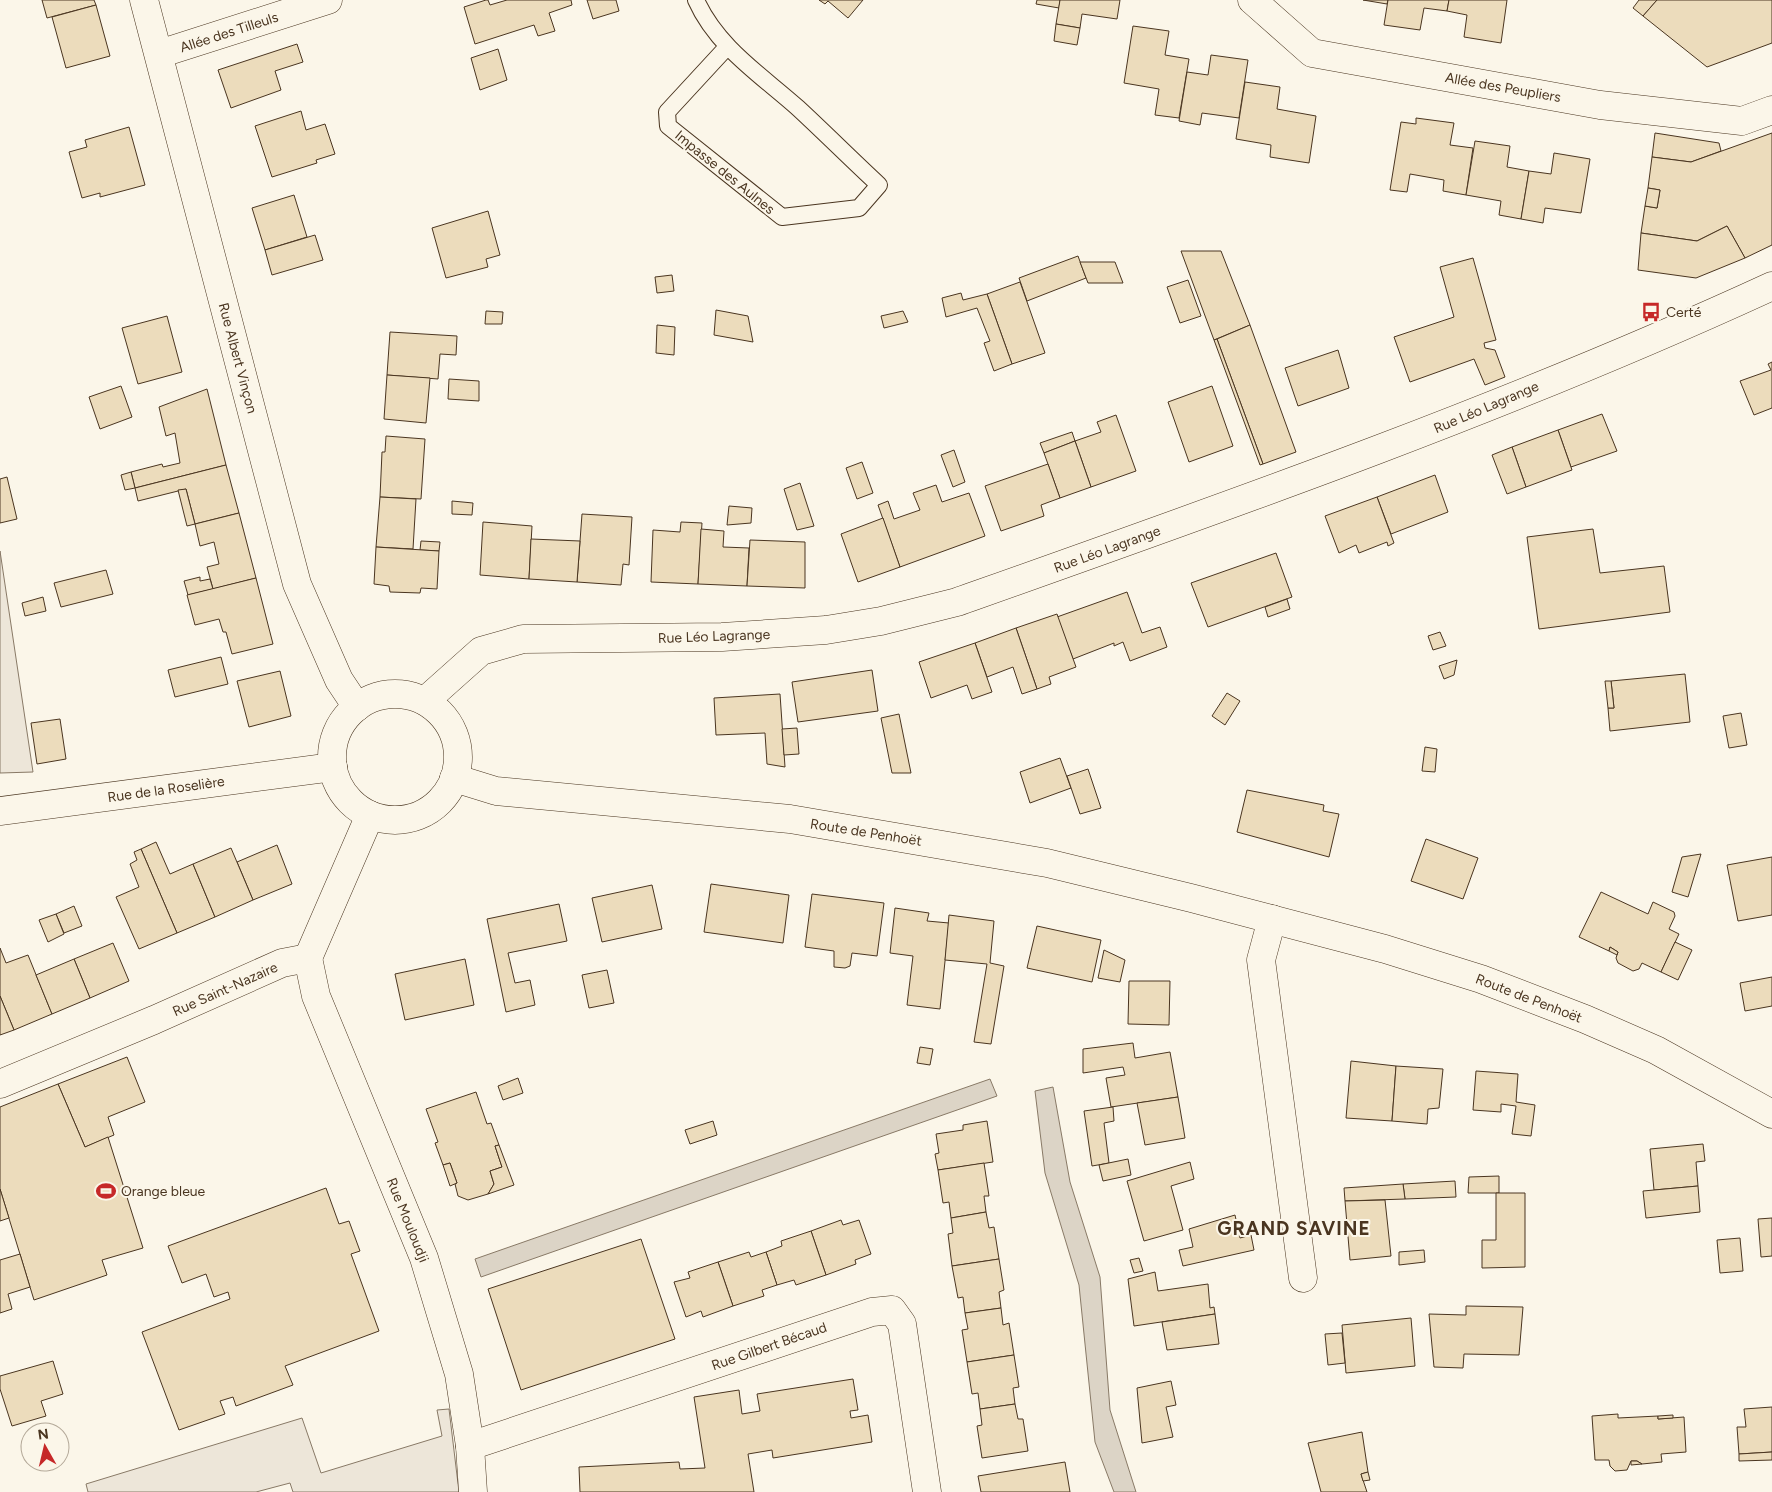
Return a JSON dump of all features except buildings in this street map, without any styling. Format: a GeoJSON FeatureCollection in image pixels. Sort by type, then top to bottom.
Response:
{"type":"FeatureCollection","features":[{"type":"Feature","properties":{"kind":"street","name":"Rue Albert Vinçon"},"geometry":{"type":"LineString","coordinates":[[144,0],[297,584],[339,680],[357,706]]}},
{"type":"Feature","properties":{"kind":"street","name":"Allée des Tilleuls"},"geometry":{"type":"LineString","coordinates":[[159,54],[328,0]]}},
{"type":"Feature","properties":{"kind":"street","name":"Allée des Peupliers"},"geometry":{"type":"LineString","coordinates":[[1252,0],[1312,52],[1600,105],[1742,121],[1772,110]]}},
{"type":"Feature","properties":{"kind":"street","name":"Rue Léo Lagrange"},"geometry":{"type":"LineString","coordinates":[[425,701],[481,651],[523,639],[722,637],[826,630],[881,621],[957,602],[1430,430],[1671,332],[1772,286]]}},
{"type":"Feature","properties":{"kind":"street"},"geometry":{"type":"LineString","coordinates":[[390,694],[408,696],[425,701],[439,712],[450,726],[457,752],[454,778],[444,796],[429,809],[411,818],[390,820],[370,815],[345,796],[337,782],[333,767],[332,750],[336,734],[345,718],[357,706],[373,698],[390,694]]}},
{"type":"Feature","properties":{"kind":"street","name":"Rue de la Roselière"},"geometry":{"type":"LineString","coordinates":[[0,811],[333,767]]}},
{"type":"Feature","properties":{"kind":"street","name":"Route de Penhoët"},"geometry":{"type":"LineString","coordinates":[[454,778],[496,791],[790,819],[902,837],[1047,863],[1272,919],[1384,949],[1454,971],[1586,1019],[1656,1050],[1772,1114]]}},
{"type":"Feature","properties":{"kind":"street"},"geometry":{"type":"LineString","coordinates":[[308,958],[370,815]]}},
{"type":"Feature","properties":{"kind":"street"},"geometry":{"type":"LineString","coordinates":[[1272,919],[1261,960],[1303,1278]]}},
{"type":"Feature","properties":{"kind":"street","name":"Rue Saint-Nazaire"},"geometry":{"type":"LineString","coordinates":[[0,1084],[154,1020],[282,963],[308,958]]}},
{"type":"Feature","properties":{"kind":"street","name":"Rue Mouloudji"},"geometry":{"type":"LineString","coordinates":[[308,958],[316,996],[424,1258],[459,1374],[470,1446],[473,1492]]}},
{"type":"Feature","properties":{"kind":"street","name":"Rue Gilbert Bécaud"},"geometry":{"type":"LineString","coordinates":[[470,1446],[872,1312],[892,1310],[902,1324],[927,1492]]}},
{"type":"Feature","properties":{"kind":"lane","name":"Impasse des Aulnes"},"geometry":{"type":"LineString","coordinates":[[696,0],[703,16],[726,47],[798,109],[879,185],[859,208],[782,217],[668,126],[667,112],[726,47]]}},
{"type":"Feature","properties":{"kind":"shaded area"},"geometry":{"type":"Polygon","coordinates":[[[0,551],[33,772],[0,773],[0,551]]]}},
{"type":"Feature","properties":{"kind":"shaded area"},"geometry":{"type":"Polygon","coordinates":[[[990,1079],[997,1096],[481,1277],[475,1259],[990,1079]]]}},
{"type":"Feature","properties":{"kind":"shaded area"},"geometry":{"type":"Polygon","coordinates":[[[1053,1087],[1070,1182],[1100,1277],[1110,1410],[1136,1492],[1114,1492],[1095,1442],[1079,1285],[1045,1173],[1035,1091],[1053,1087]]]}},
{"type":"Feature","properties":{"kind":"shaded area"},"geometry":{"type":"Polygon","coordinates":[[[449,1409],[459,1492],[293,1492],[290,1483],[256,1492],[88,1492],[86,1484],[302,1418],[321,1473],[442,1436],[437,1410],[449,1409]]]}},
{"type":"Feature","properties":{"kind":"place","name":"Certé"},"geometry":{"type":"Point","coordinates":[1651,312]}},
{"type":"Feature","properties":{"kind":"place","name":"Orange bleue"},"geometry":{"type":"Point","coordinates":[106,1191]}},
{"type":"Feature","properties":{"kind":"district","name":"GRAND SAVINE"},"geometry":{"type":"Point","coordinates":[1294,1228]}}]}
